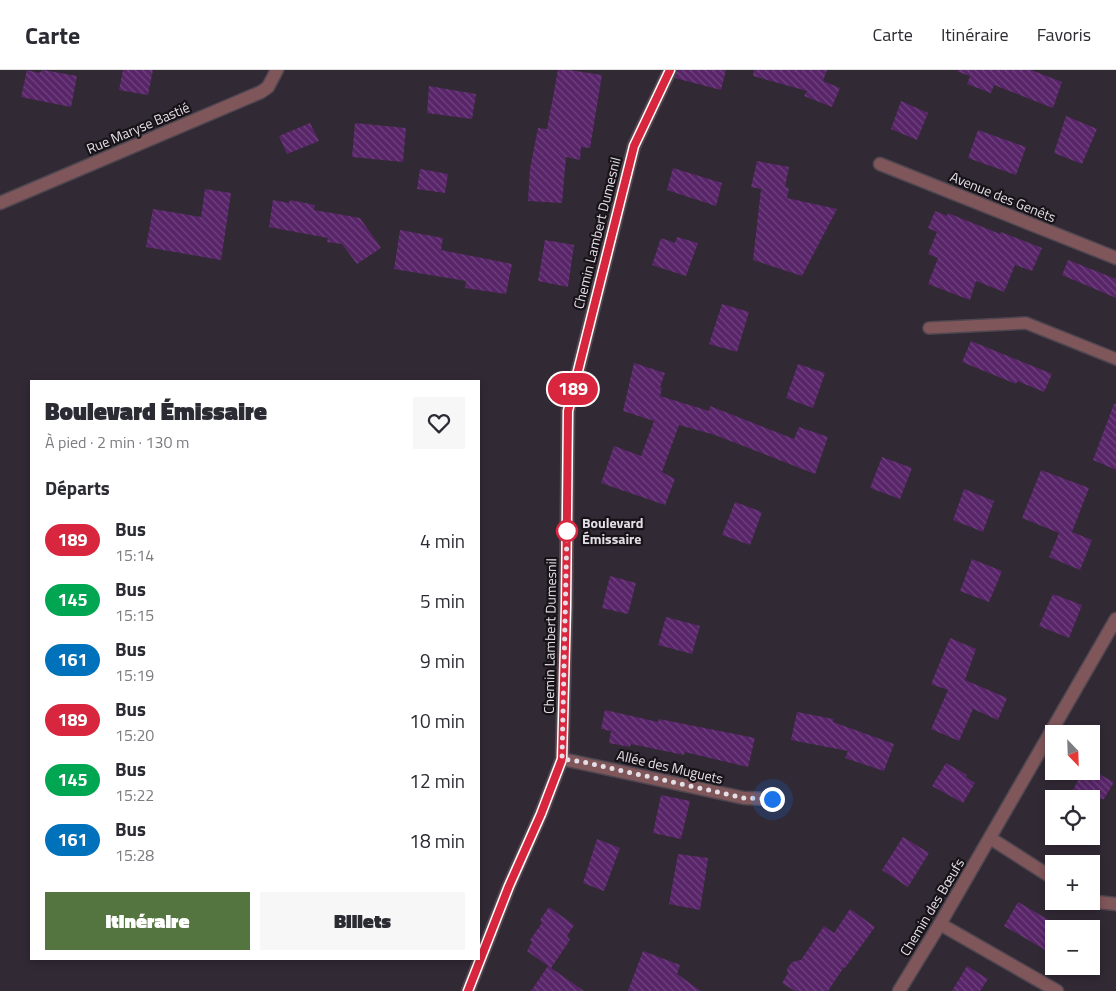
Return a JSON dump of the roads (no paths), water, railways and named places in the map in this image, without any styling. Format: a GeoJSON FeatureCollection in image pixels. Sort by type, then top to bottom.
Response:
{"type":"FeatureCollection","features":[{"type":"Feature","properties":{"kind":"street","name":"Rue Maryse Bastié"},"geometry":{"type":"LineString","coordinates":[[0,203],[261,92],[268,87],[277,70]]}},
{"type":"Feature","properties":{"kind":"street","name":"Chemin Lambert Dumesnil"},"geometry":{"type":"LineString","coordinates":[[468,991],[562,759],[568,411],[634,146],[670,70]]}},
{"type":"Feature","properties":{"kind":"street","name":"Avenue des Genêts"},"geometry":{"type":"LineString","coordinates":[[880,164],[1116,258]]}},
{"type":"Feature","properties":{"kind":"street","name":"Chemin des Bœufs"},"geometry":{"type":"LineString","coordinates":[[899,991],[940,924],[1116,619]]}},
{"type":"Feature","properties":{"kind":"street","name":"Allée des Muguets"},"geometry":{"type":"LineString","coordinates":[[562,759],[744,798],[772,799]]}},
{"type":"Feature","properties":{"kind":"street"},"geometry":{"type":"LineString","coordinates":[[990,838],[1045,873]]}},
{"type":"Feature","properties":{"kind":"street"},"geometry":{"type":"LineString","coordinates":[[1100,902],[1116,904]]}},
{"type":"Feature","properties":{"kind":"street"},"geometry":{"type":"LineString","coordinates":[[940,924],[1057,991]]}},
{"type":"Feature","properties":{"kind":"lane"},"geometry":{"type":"LineString","coordinates":[[930,328],[1026,323],[1116,359]]}},
{"type":"Feature","properties":{"kind":"place","name":"Boulevard Émissaire"},"geometry":{"type":"Point","coordinates":[567,531]}}]}
